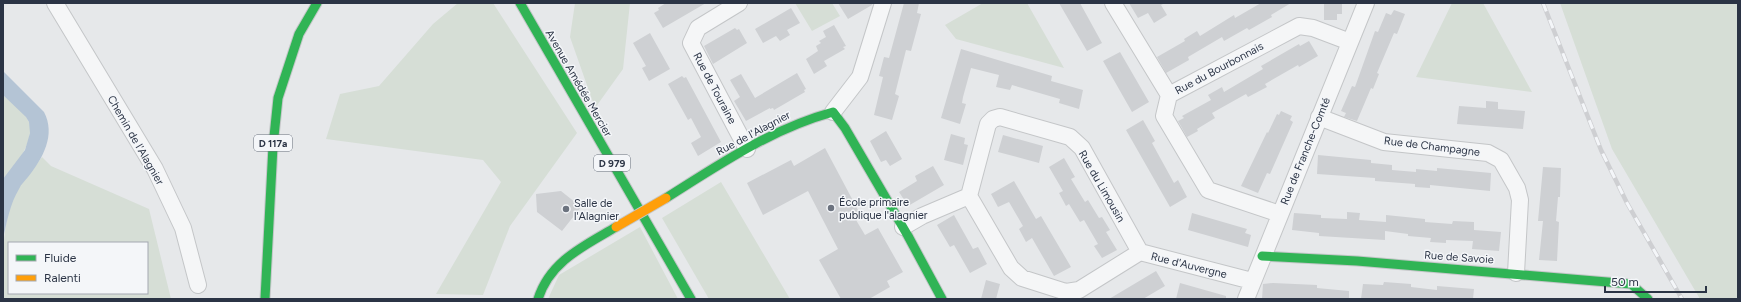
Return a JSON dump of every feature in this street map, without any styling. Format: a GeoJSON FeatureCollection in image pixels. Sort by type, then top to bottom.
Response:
{"type":"FeatureCollection","features":[{"type":"Feature","properties":{"kind":"street","name":"Chemin de l'Alagnier"},"geometry":{"type":"LineString","coordinates":[[55,3],[155,169],[183,228],[198,284]]}},
{"type":"Feature","properties":{"kind":"street","name":"D 117a"},"geometry":{"type":"LineString","coordinates":[[265,295],[273,146],[278,98],[299,34],[317,3]]}},
{"type":"Feature","properties":{"kind":"street","name":"Avenue Amédée Mercier"},"geometry":{"type":"LineString","coordinates":[[520,3],[691,299]]}},
{"type":"Feature","properties":{"kind":"street","name":"Rue de Touraine"},"geometry":{"type":"LineString","coordinates":[[739,3],[698,28],[691,43],[747,149]]}},
{"type":"Feature","properties":{"kind":"street"},"geometry":{"type":"LineString","coordinates":[[883,3],[860,77],[844,100],[833,112],[845,128],[884,197],[903,227],[942,299]]}},
{"type":"Feature","properties":{"kind":"street"},"geometry":{"type":"LineString","coordinates":[[1113,3],[1169,95]]}},
{"type":"Feature","properties":{"kind":"street","name":"Rue de Franche-Comté"},"geometry":{"type":"LineString","coordinates":[[1246,299],[1262,256],[1366,3]]}},
{"type":"Feature","properties":{"kind":"street","name":"Rue du Bourbonnais"},"geometry":{"type":"LineString","coordinates":[[1280,214],[1208,190],[1164,116],[1169,95],[1299,26],[1313,28],[1350,42]]}},
{"type":"Feature","properties":{"kind":"street","name":"Rue de l'Alagnier"},"geometry":{"type":"LineString","coordinates":[[538,299],[544,284],[558,263],[747,149],[785,128],[813,117],[833,112]]}},
{"type":"Feature","properties":{"kind":"street","name":"Rue du Limousin"},"geometry":{"type":"LineString","coordinates":[[969,196],[988,124],[993,119],[1000,117],[1070,138],[1082,148],[1140,252]]}},
{"type":"Feature","properties":{"kind":"street","name":"Rue de Champagne"},"geometry":{"type":"LineString","coordinates":[[1319,117],[1384,142],[1488,153],[1501,160],[1518,188],[1520,200],[1516,274]]}},
{"type":"Feature","properties":{"kind":"street"},"geometry":{"type":"LineString","coordinates":[[903,227],[922,216],[969,196]]}},
{"type":"Feature","properties":{"kind":"street","name":"Rue d'Auvergne"},"geometry":{"type":"LineString","coordinates":[[969,196],[1011,268],[1022,278],[1066,292],[1079,290],[1140,252],[1252,281]]}},
{"type":"Feature","properties":{"kind":"street","name":"Rue de Savoie"},"geometry":{"type":"LineString","coordinates":[[1262,256],[1357,261],[1632,284],[1648,299]]}},
{"type":"Feature","properties":{"kind":"shaded area"},"geometry":{"type":"Polygon","coordinates":[[[458,3],[493,3],[577,133],[510,226],[483,295],[436,294],[501,182],[483,160],[326,139],[340,94],[379,86],[433,24],[458,3]]]}},
{"type":"Feature","properties":{"kind":"shaded area"},"geometry":{"type":"Polygon","coordinates":[[[575,3],[630,3],[623,69],[595,108],[570,37],[575,3]]]}},
{"type":"Feature","properties":{"kind":"shaded area"},"geometry":{"type":"Polygon","coordinates":[[[795,3],[832,3],[840,16],[812,31],[795,3]]]}},
{"type":"Feature","properties":{"kind":"shaded area"},"geometry":{"type":"Polygon","coordinates":[[[983,3],[1027,3],[1064,68],[956,39],[945,25],[983,3]]]}},
{"type":"Feature","properties":{"kind":"shaded area"},"geometry":{"type":"Polygon","coordinates":[[[1452,3],[1483,3],[1532,92],[1416,77],[1452,3]]]}},
{"type":"Feature","properties":{"kind":"shaded area"},"geometry":{"type":"Polygon","coordinates":[[[1560,3],[1738,3],[1738,299],[1700,299],[1612,149],[1560,3]]]}},
{"type":"Feature","properties":{"kind":"shaded area"},"geometry":{"type":"Polygon","coordinates":[[[3,95],[24,114],[29,122],[30,129],[27,145],[23,153],[13,168],[3,179],[3,95]]]}},
{"type":"Feature","properties":{"kind":"shaded area"},"geometry":{"type":"Polygon","coordinates":[[[42,157],[51,166],[149,209],[171,299],[3,299],[4,242],[8,213],[19,187],[42,157]]]}},
{"type":"Feature","properties":{"kind":"shaded area"},"geometry":{"type":"Polygon","coordinates":[[[721,182],[790,299],[709,299],[662,218],[721,182]]]}},
{"type":"Feature","properties":{"kind":"shaded area"},"geometry":{"type":"Polygon","coordinates":[[[640,227],[678,299],[548,299],[559,275],[640,227]]]}},
{"type":"Feature","properties":{"kind":"water"},"geometry":{"type":"Polygon","coordinates":[[[3,71],[44,112],[49,129],[46,146],[39,162],[21,186],[13,201],[3,239],[3,179],[25,150],[30,133],[29,122],[26,117],[3,95],[3,71]]]}},
{"type":"Feature","properties":{"kind":"building"},"geometry":{"type":"Polygon","coordinates":[[[666,3],[706,3],[663,28],[654,13],[659,10],[658,8],[666,3]]]}},
{"type":"Feature","properties":{"kind":"building"},"geometry":{"type":"Polygon","coordinates":[[[838,3],[873,3],[848,19],[838,3]]]}},
{"type":"Feature","properties":{"kind":"building"},"geometry":{"type":"Polygon","coordinates":[[[904,3],[919,3],[917,13],[921,14],[911,51],[906,50],[895,94],[899,96],[892,120],[874,115],[883,77],[879,76],[884,57],[889,58],[904,3]]]}},
{"type":"Feature","properties":{"kind":"building"},"geometry":{"type":"Polygon","coordinates":[[[1059,3],[1080,3],[1102,43],[1087,51],[1059,3]]]}},
{"type":"Feature","properties":{"kind":"building"},"geometry":{"type":"Polygon","coordinates":[[[1129,3],[1165,3],[1161,5],[1167,15],[1154,23],[1148,13],[1138,18],[1129,3]]]}},
{"type":"Feature","properties":{"kind":"building"},"geometry":{"type":"Polygon","coordinates":[[[1261,3],[1291,3],[1271,15],[1272,17],[1249,30],[1247,28],[1224,41],[1222,37],[1188,57],[1189,60],[1166,73],[1157,57],[1185,41],[1184,39],[1197,31],[1200,36],[1234,15],[1235,18],[1261,3]]]}},
{"type":"Feature","properties":{"kind":"building"},"geometry":{"type":"Polygon","coordinates":[[[1324,3],[1342,3],[1342,14],[1337,14],[1337,20],[1324,20],[1324,3]]]}},
{"type":"Feature","properties":{"kind":"building"},"geometry":{"type":"Polygon","coordinates":[[[791,8],[800,23],[787,30],[790,35],[780,41],[776,36],[763,43],[755,29],[791,8]]]}},
{"type":"Feature","properties":{"kind":"building"},"geometry":{"type":"Polygon","coordinates":[[[1394,10],[1405,14],[1397,34],[1394,33],[1377,73],[1379,74],[1373,89],[1371,88],[1357,121],[1344,117],[1346,113],[1341,111],[1352,86],[1355,87],[1375,31],[1378,32],[1386,13],[1391,15],[1394,10]]]}},
{"type":"Feature","properties":{"kind":"building"},"geometry":{"type":"Polygon","coordinates":[[[834,25],[846,46],[843,47],[845,49],[824,61],[827,66],[814,74],[806,59],[818,51],[816,46],[821,43],[819,41],[826,37],[823,31],[834,25]]]}},
{"type":"Feature","properties":{"kind":"building"},"geometry":{"type":"Polygon","coordinates":[[[735,28],[737,30],[739,29],[747,43],[713,64],[704,46],[735,28]]]}},
{"type":"Feature","properties":{"kind":"building"},"geometry":{"type":"Polygon","coordinates":[[[650,33],[670,69],[649,81],[642,68],[646,66],[633,43],[650,33]]]}},
{"type":"Feature","properties":{"kind":"building"},"geometry":{"type":"Polygon","coordinates":[[[1309,41],[1318,56],[1299,67],[1298,65],[1265,84],[1267,87],[1248,97],[1246,94],[1212,113],[1215,118],[1197,129],[1198,131],[1187,137],[1178,121],[1184,118],[1182,116],[1211,100],[1208,95],[1222,87],[1224,92],[1263,69],[1261,66],[1299,44],[1300,46],[1309,41]]]}},
{"type":"Feature","properties":{"kind":"building"},"geometry":{"type":"Polygon","coordinates":[[[961,49],[1052,76],[1051,81],[1083,90],[1079,109],[1059,103],[1060,99],[1012,85],[1010,90],[996,87],[999,75],[971,68],[963,97],[962,103],[966,104],[960,124],[941,118],[961,49]]]}},
{"type":"Feature","properties":{"kind":"building"},"geometry":{"type":"Polygon","coordinates":[[[1120,52],[1149,102],[1132,112],[1103,61],[1120,52]]]}},
{"type":"Feature","properties":{"kind":"building"},"geometry":{"type":"Polygon","coordinates":[[[797,73],[806,89],[804,90],[805,92],[774,110],[773,108],[770,108],[746,121],[734,101],[740,97],[730,80],[741,74],[755,98],[797,73]]]}},
{"type":"Feature","properties":{"kind":"building"},"geometry":{"type":"Polygon","coordinates":[[[682,76],[684,78],[686,77],[721,142],[698,156],[691,143],[701,137],[691,118],[688,120],[668,84],[682,76]]]}},
{"type":"Feature","properties":{"kind":"building"},"geometry":{"type":"Polygon","coordinates":[[[1486,101],[1498,102],[1498,109],[1525,111],[1523,129],[1457,124],[1459,106],[1486,108],[1486,101]]]}},
{"type":"Feature","properties":{"kind":"building"},"geometry":{"type":"Polygon","coordinates":[[[1281,111],[1292,116],[1290,120],[1293,122],[1270,174],[1267,173],[1258,193],[1241,186],[1267,132],[1268,133],[1277,114],[1279,115],[1281,111]]]}},
{"type":"Feature","properties":{"kind":"building"},"geometry":{"type":"Polygon","coordinates":[[[1143,120],[1155,141],[1152,143],[1174,183],[1178,180],[1187,197],[1170,207],[1126,130],[1143,120]]]}},
{"type":"Feature","properties":{"kind":"building"},"geometry":{"type":"Polygon","coordinates":[[[886,131],[902,159],[890,166],[886,160],[881,162],[870,141],[886,131]]]}},
{"type":"Feature","properties":{"kind":"building"},"geometry":{"type":"Polygon","coordinates":[[[951,134],[965,138],[964,144],[968,145],[963,165],[944,160],[951,134]]]}},
{"type":"Feature","properties":{"kind":"building"},"geometry":{"type":"Polygon","coordinates":[[[1003,135],[1043,146],[1039,163],[998,152],[1003,135]]]}},
{"type":"Feature","properties":{"kind":"building"},"geometry":{"type":"Polygon","coordinates":[[[825,148],[859,212],[853,215],[865,235],[878,228],[903,272],[887,281],[890,287],[869,299],[841,299],[819,260],[838,249],[808,191],[763,215],[747,183],[791,160],[794,166],[825,148]]]}},
{"type":"Feature","properties":{"kind":"building"},"geometry":{"type":"Polygon","coordinates":[[[1318,155],[1371,160],[1371,163],[1392,165],[1392,170],[1416,172],[1416,169],[1437,171],[1437,168],[1491,173],[1490,191],[1430,185],[1430,188],[1415,187],[1415,184],[1375,181],[1375,178],[1317,174],[1318,155]]]}},
{"type":"Feature","properties":{"kind":"building"},"geometry":{"type":"Polygon","coordinates":[[[1064,158],[1075,177],[1071,179],[1085,202],[1088,200],[1099,218],[1102,217],[1110,230],[1106,232],[1117,250],[1102,258],[1094,246],[1098,244],[1084,220],[1080,222],[1069,204],[1066,206],[1059,193],[1063,191],[1049,167],[1064,158]]]}},
{"type":"Feature","properties":{"kind":"building"},"geometry":{"type":"Polygon","coordinates":[[[933,166],[944,185],[908,206],[899,192],[917,181],[915,176],[933,166]]]}},
{"type":"Feature","properties":{"kind":"building"},"geometry":{"type":"Polygon","coordinates":[[[1543,167],[1561,168],[1560,197],[1558,197],[1556,221],[1559,222],[1557,261],[1539,260],[1543,221],[1538,221],[1543,167]]]}},
{"type":"Feature","properties":{"kind":"building"},"geometry":{"type":"Polygon","coordinates":[[[1014,181],[1036,219],[1041,216],[1071,267],[1054,276],[1032,238],[1026,242],[1019,229],[1023,226],[1009,202],[998,207],[991,194],[1014,181]]]}},
{"type":"Feature","properties":{"kind":"building"},"geometry":{"type":"Polygon","coordinates":[[[561,191],[581,207],[562,231],[537,212],[536,194],[561,191]]]}},
{"type":"Feature","properties":{"kind":"building"},"geometry":{"type":"Polygon","coordinates":[[[1347,212],[1360,213],[1359,220],[1386,222],[1386,215],[1425,219],[1425,222],[1452,224],[1453,221],[1474,222],[1474,230],[1501,232],[1499,251],[1472,249],[1473,241],[1446,240],[1446,243],[1430,242],[1431,238],[1408,236],[1408,234],[1385,231],[1385,240],[1319,236],[1319,233],[1292,230],[1294,213],[1321,215],[1321,218],[1347,219],[1347,212]]]}},
{"type":"Feature","properties":{"kind":"building"},"geometry":{"type":"Polygon","coordinates":[[[1192,213],[1247,229],[1245,233],[1251,235],[1248,247],[1188,230],[1192,213]]]}},
{"type":"Feature","properties":{"kind":"building"},"geometry":{"type":"Polygon","coordinates":[[[954,215],[973,249],[978,247],[987,264],[970,273],[954,245],[950,247],[937,225],[954,215]]]}},
{"type":"Feature","properties":{"kind":"building"},"geometry":{"type":"Polygon","coordinates":[[[1156,271],[1165,286],[1143,299],[1109,299],[1156,271]]]}},
{"type":"Feature","properties":{"kind":"building"},"geometry":{"type":"Polygon","coordinates":[[[986,280],[1000,284],[996,299],[981,299],[986,280]]]}},
{"type":"Feature","properties":{"kind":"building"},"geometry":{"type":"Polygon","coordinates":[[[1384,282],[1411,284],[1411,287],[1437,290],[1437,286],[1474,289],[1473,299],[1361,299],[1363,284],[1383,285],[1384,282]]]}},
{"type":"Feature","properties":{"kind":"building"},"geometry":{"type":"Polygon","coordinates":[[[1180,283],[1226,296],[1226,299],[1176,299],[1180,283]]]}},
{"type":"Feature","properties":{"kind":"building"},"geometry":{"type":"Polygon","coordinates":[[[1263,284],[1317,285],[1317,288],[1349,291],[1349,299],[1262,299],[1263,284]]]}},
{"type":"Feature","properties":{"kind":"railway"},"geometry":{"type":"LineString","coordinates":[[1543,3],[1601,150],[1627,203],[1682,299]]}},
{"type":"Feature","properties":{"kind":"traffic: fast"},"geometry":{"type":"LineString","coordinates":[[265,299],[273,146],[278,98],[299,34],[317,3]]}},
{"type":"Feature","properties":{"kind":"traffic: fast"},"geometry":{"type":"LineString","coordinates":[[520,3],[691,299]]}},
{"type":"Feature","properties":{"kind":"traffic: fast"},"geometry":{"type":"LineString","coordinates":[[666,198],[726,160],[767,138],[810,119],[833,112],[845,128],[908,236],[942,299]]}},
{"type":"Feature","properties":{"kind":"traffic: fast"},"geometry":{"type":"LineString","coordinates":[[538,299],[543,286],[551,274],[560,265],[580,248],[616,227]]}},
{"type":"Feature","properties":{"kind":"traffic: fast"},"geometry":{"type":"LineString","coordinates":[[1262,256],[1357,261],[1631,284],[1648,299]]}},
{"type":"Feature","properties":{"kind":"traffic: slow"},"geometry":{"type":"LineString","coordinates":[[616,227],[666,198]]}},
{"type":"Feature","properties":{"kind":"place","name":"École primaire publique l'alagnier"},"geometry":{"type":"Point","coordinates":[831,208]}},
{"type":"Feature","properties":{"kind":"place","name":"Salle de l'Alagnier"},"geometry":{"type":"Point","coordinates":[566,209]}}]}
